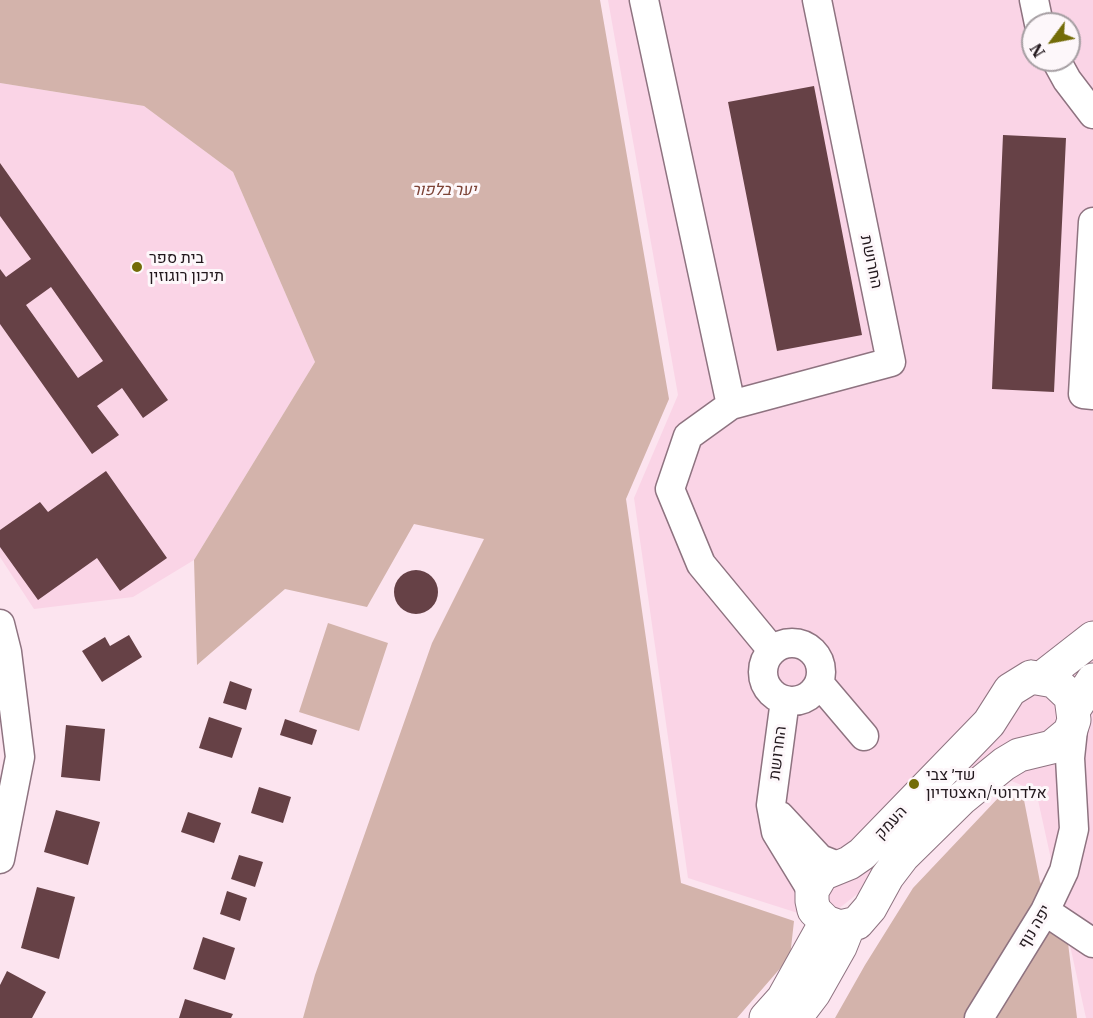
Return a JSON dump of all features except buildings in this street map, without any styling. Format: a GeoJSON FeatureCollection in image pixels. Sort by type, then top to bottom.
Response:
{"type":"FeatureCollection","features":[{"type":"Feature","properties":{"kind":"main road","name":"העמק"},"geometry":{"type":"LineString","coordinates":[[812,891],[822,874],[862,854],[989,723],[1010,690],[1031,677],[1043,677],[1093,638]]}},
{"type":"Feature","properties":{"kind":"main road"},"geometry":{"type":"LineString","coordinates":[[1043,677],[1064,687],[1071,697],[1074,715]]}},
{"type":"Feature","properties":{"kind":"main road","name":"העמק"},"geometry":{"type":"LineString","coordinates":[[766,1018],[783,999],[837,925],[865,917],[886,877],[903,856],[961,799],[1004,764],[1019,755],[1052,747],[1062,741],[1070,732],[1074,715],[1093,680]]}},
{"type":"Feature","properties":{"kind":"main road"},"geometry":{"type":"LineString","coordinates":[[812,891],[814,910],[837,925]]}},
{"type":"Feature","properties":{"kind":"main road","name":"העמק"},"geometry":{"type":"LineString","coordinates":[[795,1018],[814,993],[840,947],[837,925]]}},
{"type":"Feature","properties":{"kind":"street"},"geometry":{"type":"LineString","coordinates":[[644,0],[731,405]]}},
{"type":"Feature","properties":{"kind":"street","name":"החרושת"},"geometry":{"type":"LineString","coordinates":[[772,650],[701,564],[670,489],[688,436],[731,405],[891,362],[817,0]]}},
{"type":"Feature","properties":{"kind":"street"},"geometry":{"type":"LineString","coordinates":[[1063,72],[1093,114]]}},
{"type":"Feature","properties":{"kind":"street"},"geometry":{"type":"LineString","coordinates":[[1093,222],[1083,394],[1093,395]]}},
{"type":"Feature","properties":{"kind":"street"},"geometry":{"type":"LineString","coordinates":[[0,624],[7,652],[20,757],[0,859]]}},
{"type":"Feature","properties":{"kind":"street"},"geometry":{"type":"LineString","coordinates":[[790,642],[809,648],[820,664],[819,683],[809,696],[801,700],[785,700],[770,691],[763,675],[763,666],[772,650],[790,642]]}},
{"type":"Feature","properties":{"kind":"street"},"geometry":{"type":"LineString","coordinates":[[819,683],[864,736]]}},
{"type":"Feature","properties":{"kind":"street","name":"החרושת"},"geometry":{"type":"LineString","coordinates":[[785,700],[771,805],[776,832],[812,891]]}},
{"type":"Feature","properties":{"kind":"street","name":"יפה נוף"},"geometry":{"type":"LineString","coordinates":[[979,1018],[1045,911],[1064,871],[1074,829],[1070,758],[1074,715]]}},
{"type":"Feature","properties":{"kind":"street","name":"יפה נוף"},"geometry":{"type":"LineString","coordinates":[[1035,751],[1049,761],[1062,781],[1074,829]]}},
{"type":"Feature","properties":{"kind":"street"},"geometry":{"type":"LineString","coordinates":[[771,805],[792,831],[820,859],[840,867]]}},
{"type":"Feature","properties":{"kind":"street"},"geometry":{"type":"LineString","coordinates":[[1045,911],[1093,943]]}},
{"type":"Feature","properties":{"kind":"shaded area"},"geometry":{"type":"Polygon","coordinates":[[[608,0],[1093,0],[1093,1018],[1086,1018],[1036,791],[1004,778],[823,921],[688,878],[634,498],[678,395],[608,0]]]}},
{"type":"Feature","properties":{"kind":"shaded area","name":"בית ספר תיכון רוגוזין"},"geometry":{"type":"Polygon","coordinates":[[[0,83],[144,106],[233,172],[315,362],[194,560],[133,597],[34,609],[0,557],[0,83]]]}},
{"type":"Feature","properties":{"kind":"green space","name":"יער בלפור"},"geometry":{"type":"Polygon","coordinates":[[[0,0],[600,0],[669,399],[626,499],[681,883],[794,921],[790,957],[737,1018],[303,1018],[315,975],[432,643],[484,539],[414,524],[367,607],[285,589],[197,665],[194,560],[315,362],[233,172],[144,106],[0,83],[0,0]]]}},
{"type":"Feature","properties":{"kind":"green space"},"geometry":{"type":"Polygon","coordinates":[[[328,623],[388,643],[359,731],[299,712],[328,623]]]}},
{"type":"Feature","properties":{"kind":"green space"},"geometry":{"type":"Polygon","coordinates":[[[1001,795],[1024,800],[1040,882],[1066,926],[1077,1018],[835,1018],[913,888],[1001,795]]]}},
{"type":"Feature","properties":{"kind":"place","name":"בית ספר תיכון רוגוזין"},"geometry":{"type":"Point","coordinates":[137,267]}},
{"type":"Feature","properties":{"kind":"place","name":"שד׳ צבי אלדרוטי/האצטדיון"},"geometry":{"type":"Point","coordinates":[914,784]}}]}
